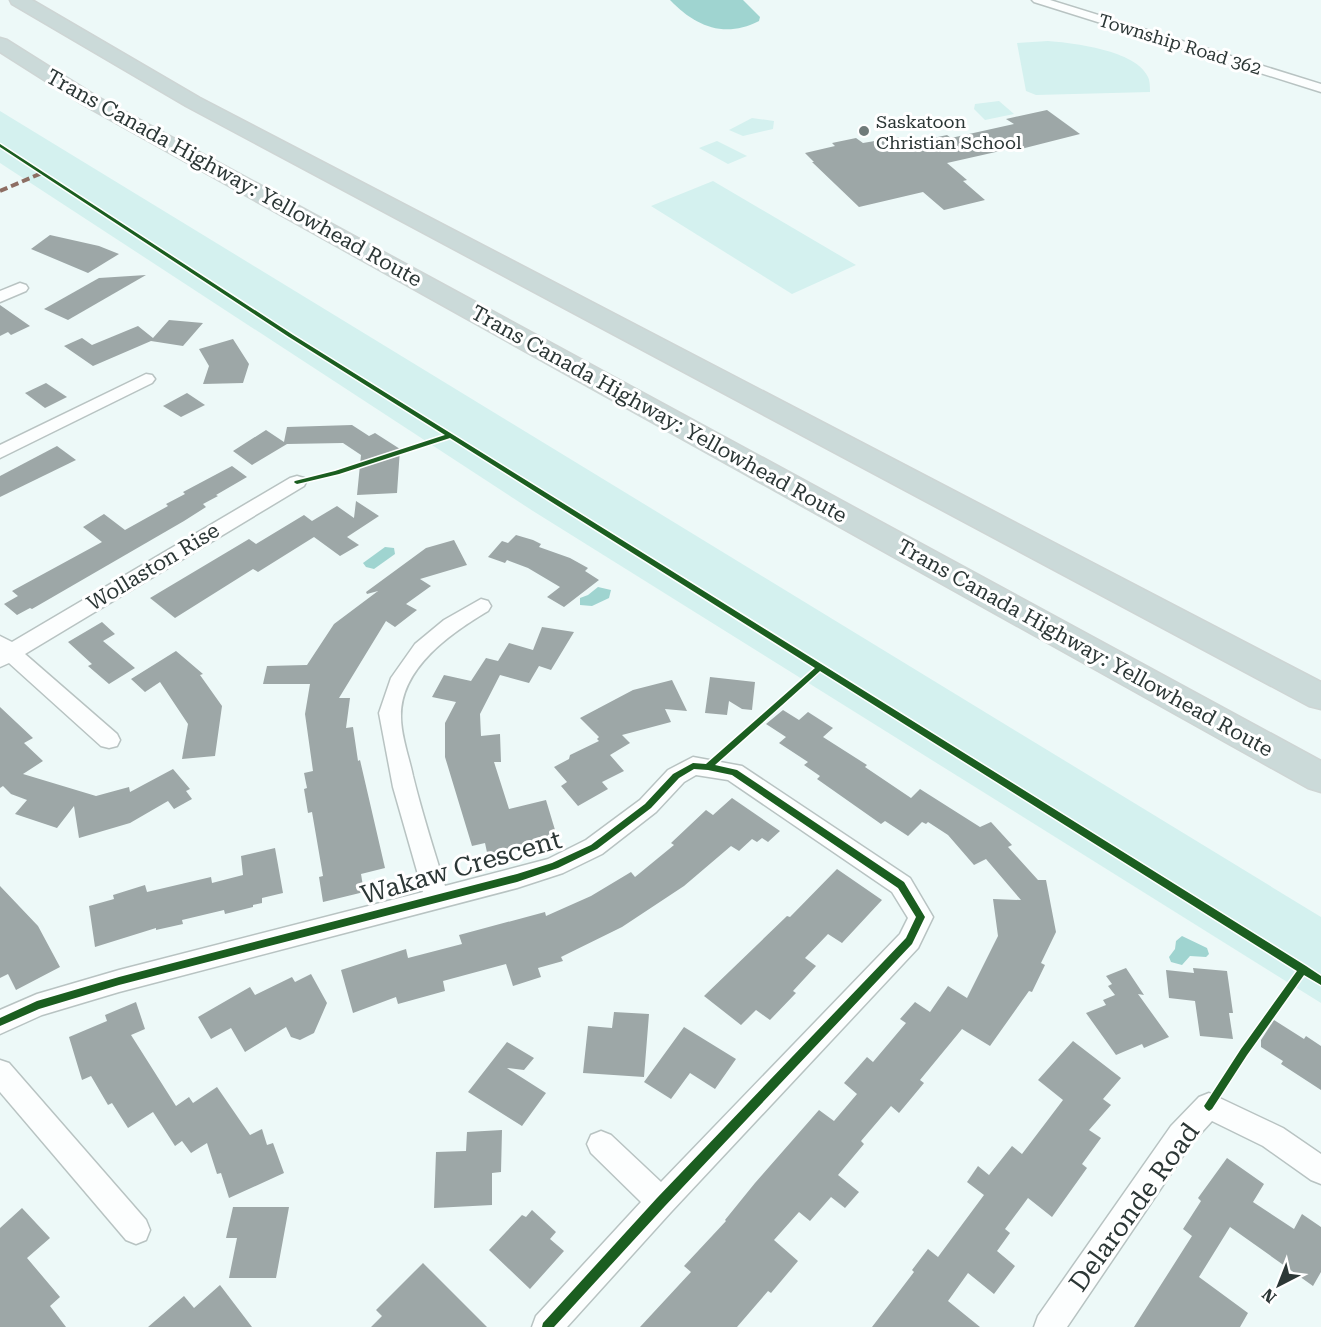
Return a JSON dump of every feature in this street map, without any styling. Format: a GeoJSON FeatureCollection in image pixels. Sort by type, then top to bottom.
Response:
{"type":"FeatureCollection","features":[{"type":"Feature","properties":{"kind":"highway"},"geometry":{"type":"LineString","coordinates":[[19,0],[193,102],[1321,697]]}},
{"type":"Feature","properties":{"kind":"highway","name":"Trans Canada Highway: Yellowhead Route"},"geometry":{"type":"LineString","coordinates":[[0,44],[89,100],[1321,778]]}},
{"type":"Feature","properties":{"kind":"street","name":"Township Road 362"},"geometry":{"type":"LineString","coordinates":[[1038,0],[1321,88]]}},
{"type":"Feature","properties":{"kind":"street"},"geometry":{"type":"LineString","coordinates":[[0,297],[20,288]]}},
{"type":"Feature","properties":{"kind":"street"},"geometry":{"type":"LineString","coordinates":[[0,452],[146,379]]}},
{"type":"Feature","properties":{"kind":"street","name":"Wollaston Rise"},"geometry":{"type":"LineString","coordinates":[[3,651],[297,482]]}},
{"type":"Feature","properties":{"kind":"street"},"geometry":{"type":"LineString","coordinates":[[437,899],[403,786],[390,715],[396,689],[425,646],[452,622],[481,606]]}},
{"type":"Feature","properties":{"kind":"street"},"geometry":{"type":"LineString","coordinates":[[3,651],[109,740]]}},
{"type":"Feature","properties":{"kind":"street","name":"Wakaw Crescent"},"geometry":{"type":"LineString","coordinates":[[0,1022],[38,1005],[119,981],[536,872],[594,847],[648,806],[676,776],[693,766],[708,766],[734,772],[901,885],[921,917],[909,942],[662,1202],[547,1327]]}},
{"type":"Feature","properties":{"kind":"street"},"geometry":{"type":"LineString","coordinates":[[0,1072],[136,1230]]}},
{"type":"Feature","properties":{"kind":"street","name":"Delaronde Road"},"geometry":{"type":"LineString","coordinates":[[1049,1327],[1181,1136],[1209,1106],[1273,1137],[1321,1170]]}},
{"type":"Feature","properties":{"kind":"street"},"geometry":{"type":"LineString","coordinates":[[601,1144],[662,1202]]}},
{"type":"Feature","properties":{"kind":"shaded area"},"geometry":{"type":"Polygon","coordinates":[[[1048,41],[1103,50],[1131,60],[1148,77],[1150,92],[1036,95],[1026,91],[1017,43],[1048,41]]]}},
{"type":"Feature","properties":{"kind":"shaded area"},"geometry":{"type":"Polygon","coordinates":[[[999,101],[1014,114],[985,120],[974,109],[975,104],[999,101]]]}},
{"type":"Feature","properties":{"kind":"shaded area"},"geometry":{"type":"Polygon","coordinates":[[[0,111],[1321,917],[1321,1003],[533,511],[0,163],[0,111]]]}},
{"type":"Feature","properties":{"kind":"shaded area"},"geometry":{"type":"Polygon","coordinates":[[[752,118],[774,121],[773,129],[743,136],[729,130],[752,118]]]}},
{"type":"Feature","properties":{"kind":"shaded area"},"geometry":{"type":"Polygon","coordinates":[[[717,141],[747,156],[728,164],[699,148],[717,141]]]}},
{"type":"Feature","properties":{"kind":"shaded area"},"geometry":{"type":"Polygon","coordinates":[[[713,181],[856,265],[792,294],[651,206],[713,181]]]}},
{"type":"Feature","properties":{"kind":"water"},"geometry":{"type":"Polygon","coordinates":[[[670,0],[743,0],[760,17],[759,21],[734,29],[711,27],[690,17],[670,0]]]}},
{"type":"Feature","properties":{"kind":"water"},"geometry":{"type":"Polygon","coordinates":[[[385,547],[394,548],[395,554],[374,569],[366,567],[363,563],[385,547]]]}},
{"type":"Feature","properties":{"kind":"water"},"geometry":{"type":"Polygon","coordinates":[[[598,587],[611,590],[609,598],[592,606],[580,605],[580,598],[598,587]]]}},
{"type":"Feature","properties":{"kind":"water"},"geometry":{"type":"Polygon","coordinates":[[[1182,936],[1207,948],[1209,954],[1206,957],[1190,956],[1182,965],[1171,962],[1169,957],[1175,949],[1176,941],[1182,936]]]}},
{"type":"Feature","properties":{"kind":"building"},"geometry":{"type":"Polygon","coordinates":[[[1047,110],[1080,134],[1021,149],[1018,147],[947,163],[985,200],[944,210],[923,192],[859,207],[805,153],[835,146],[832,143],[856,138],[863,143],[898,137],[906,144],[947,135],[951,138],[1014,124],[1006,119],[1047,110]]]}},
{"type":"Feature","properties":{"kind":"building"},"geometry":{"type":"Polygon","coordinates":[[[50,235],[99,246],[119,254],[88,273],[31,249],[50,235]]]}},
{"type":"Feature","properties":{"kind":"building"},"geometry":{"type":"Polygon","coordinates":[[[146,275],[68,320],[44,309],[99,278],[146,275]]]}},
{"type":"Feature","properties":{"kind":"building"},"geometry":{"type":"Polygon","coordinates":[[[0,305],[30,326],[11,335],[8,332],[0,336],[0,305]]]}},
{"type":"Feature","properties":{"kind":"building"},"geometry":{"type":"Polygon","coordinates":[[[169,320],[203,323],[183,346],[151,341],[93,366],[64,346],[82,338],[92,345],[138,326],[153,338],[169,320]]]}},
{"type":"Feature","properties":{"kind":"building"},"geometry":{"type":"Polygon","coordinates":[[[233,339],[249,364],[243,383],[203,384],[209,366],[199,349],[233,339]]]}},
{"type":"Feature","properties":{"kind":"building"},"geometry":{"type":"Polygon","coordinates":[[[46,383],[67,397],[45,408],[25,393],[46,383]]]}},
{"type":"Feature","properties":{"kind":"building"},"geometry":{"type":"Polygon","coordinates":[[[187,393],[205,405],[181,417],[163,406],[187,393]]]}},
{"type":"Feature","properties":{"kind":"building"},"geometry":{"type":"Polygon","coordinates":[[[352,425],[369,436],[375,433],[400,449],[397,493],[357,495],[361,455],[343,443],[287,444],[252,465],[233,451],[266,430],[284,442],[287,427],[352,425]]]}},
{"type":"Feature","properties":{"kind":"building"},"geometry":{"type":"Polygon","coordinates":[[[57,446],[76,460],[0,497],[0,476],[57,446]]]}},
{"type":"Feature","properties":{"kind":"building"},"geometry":{"type":"Polygon","coordinates":[[[232,466],[247,477],[203,504],[206,507],[184,521],[32,609],[17,615],[4,604],[18,596],[12,591],[102,542],[83,527],[104,514],[125,530],[168,506],[166,504],[185,494],[183,492],[232,466]]]}},
{"type":"Feature","properties":{"kind":"building"},"geometry":{"type":"Polygon","coordinates":[[[356,501],[379,516],[347,537],[359,545],[340,556],[314,537],[258,572],[253,569],[175,618],[150,598],[249,539],[256,544],[304,515],[312,521],[337,506],[354,518],[356,501]]]}},
{"type":"Feature","properties":{"kind":"building"},"geometry":{"type":"Polygon","coordinates":[[[516,535],[533,540],[541,544],[539,547],[570,558],[588,568],[585,571],[599,580],[564,607],[547,597],[560,587],[528,568],[507,560],[505,563],[488,557],[502,541],[508,543],[516,535]]]}},
{"type":"Feature","properties":{"kind":"building"},"geometry":{"type":"Polygon","coordinates":[[[454,540],[467,565],[420,579],[431,586],[406,604],[417,610],[395,627],[386,621],[339,698],[350,698],[346,728],[353,727],[358,761],[360,760],[385,868],[361,874],[364,892],[323,902],[319,877],[323,876],[312,812],[308,813],[304,789],[307,788],[304,773],[313,771],[305,714],[310,684],[263,684],[267,666],[307,665],[334,624],[378,591],[367,594],[366,592],[426,548],[454,540]]]}},
{"type":"Feature","properties":{"kind":"building"},"geometry":{"type":"Polygon","coordinates":[[[102,622],[115,634],[103,641],[135,668],[109,684],[88,666],[92,664],[68,642],[102,622]]]}},
{"type":"Feature","properties":{"kind":"building"},"geometry":{"type":"Polygon","coordinates":[[[542,627],[574,632],[551,670],[539,666],[529,683],[500,675],[480,714],[481,736],[500,734],[501,762],[494,762],[509,809],[546,800],[558,840],[488,857],[485,843],[472,846],[445,757],[445,723],[456,702],[432,697],[444,675],[471,681],[486,658],[498,661],[509,643],[533,650],[542,627]]]}},
{"type":"Feature","properties":{"kind":"building"},"geometry":{"type":"Polygon","coordinates":[[[176,651],[203,674],[200,675],[222,706],[215,756],[182,759],[188,724],[160,682],[145,692],[131,679],[176,651]]]}},
{"type":"Feature","properties":{"kind":"building"},"geometry":{"type":"Polygon","coordinates":[[[710,677],[755,682],[752,710],[742,709],[729,701],[727,715],[705,713],[710,677]]]}},
{"type":"Feature","properties":{"kind":"building"},"geometry":{"type":"Polygon","coordinates":[[[672,680],[687,711],[665,709],[671,722],[622,735],[630,743],[610,755],[624,771],[602,782],[608,789],[578,806],[561,786],[567,782],[554,767],[569,759],[570,755],[599,741],[597,739],[599,737],[580,718],[633,690],[672,680]]]}},
{"type":"Feature","properties":{"kind":"building"},"geometry":{"type":"Polygon","coordinates":[[[0,707],[33,738],[24,743],[43,761],[23,774],[96,796],[129,787],[130,792],[173,769],[190,789],[186,791],[192,799],[174,809],[168,801],[130,823],[79,838],[74,806],[57,828],[15,814],[27,800],[11,794],[3,786],[0,788],[0,707]]]}},
{"type":"Feature","properties":{"kind":"building"},"geometry":{"type":"Polygon","coordinates":[[[783,710],[799,720],[808,712],[833,728],[823,737],[867,765],[865,767],[911,798],[920,789],[980,827],[991,822],[1012,845],[1008,847],[1038,880],[1046,880],[1056,932],[1041,963],[1045,965],[1032,992],[1029,991],[990,1046],[962,1029],[920,1080],[924,1083],[899,1113],[891,1106],[861,1141],[864,1144],[838,1175],[859,1192],[845,1208],[831,1197],[810,1221],[799,1212],[774,1240],[798,1261],[771,1293],[768,1291],[737,1327],[640,1327],[691,1272],[684,1266],[726,1221],[755,1183],[819,1110],[834,1121],[857,1094],[844,1083],[867,1057],[873,1062],[906,1023],[900,1019],[915,1002],[930,1012],[948,986],[967,998],[998,936],[993,899],[1021,900],[986,859],[974,865],[948,835],[928,822],[926,824],[922,822],[908,836],[885,821],[881,824],[817,779],[820,776],[804,765],[808,762],[779,743],[786,737],[766,724],[783,710]]]}},
{"type":"Feature","properties":{"kind":"building"},"geometry":{"type":"Polygon","coordinates":[[[732,798],[780,831],[768,842],[762,838],[757,842],[752,839],[739,851],[731,846],[684,886],[622,927],[561,957],[563,961],[538,968],[541,977],[513,986],[506,964],[443,981],[445,991],[398,1004],[396,997],[353,1013],[341,970],[406,949],[408,958],[462,944],[459,935],[545,912],[546,916],[591,896],[631,872],[635,877],[674,845],[671,843],[706,810],[713,815],[732,798]]]}},
{"type":"Feature","properties":{"kind":"building"},"geometry":{"type":"Polygon","coordinates":[[[275,848],[283,893],[262,898],[262,903],[253,905],[253,907],[225,914],[224,910],[182,920],[183,924],[156,930],[156,928],[95,947],[89,906],[114,899],[113,895],[145,885],[147,892],[211,877],[212,883],[243,875],[241,856],[275,848]]]}},
{"type":"Feature","properties":{"kind":"building"},"geometry":{"type":"Polygon","coordinates":[[[837,869],[882,900],[842,943],[828,934],[805,958],[816,966],[793,991],[796,993],[770,1020],[756,1010],[741,1025],[704,996],[787,916],[790,917],[837,869]]]}},
{"type":"Feature","properties":{"kind":"building"},"geometry":{"type":"Polygon","coordinates":[[[0,886],[38,926],[60,967],[16,990],[8,974],[0,978],[0,886]]]}},
{"type":"Feature","properties":{"kind":"building"},"geometry":{"type":"Polygon","coordinates":[[[1126,968],[1144,995],[1138,994],[1169,1037],[1144,1048],[1142,1044],[1116,1055],[1086,1013],[1106,1005],[1103,1000],[1115,995],[1108,986],[1112,984],[1106,976],[1126,968]]]}},
{"type":"Feature","properties":{"kind":"building"},"geometry":{"type":"Polygon","coordinates":[[[1193,968],[1227,971],[1233,1013],[1229,1013],[1233,1039],[1200,1036],[1195,1001],[1169,998],[1166,970],[1194,973],[1193,968]]]}},
{"type":"Feature","properties":{"kind":"building"},"geometry":{"type":"Polygon","coordinates":[[[311,974],[327,1003],[314,1033],[300,1040],[291,1037],[286,1027],[245,1052],[231,1028],[211,1039],[198,1017],[250,987],[255,995],[292,977],[295,982],[311,974]]]}},
{"type":"Feature","properties":{"kind":"building"},"geometry":{"type":"Polygon","coordinates":[[[136,1002],[145,1029],[131,1035],[176,1106],[189,1097],[193,1103],[217,1087],[250,1135],[262,1129],[267,1145],[273,1143],[284,1173],[229,1198],[221,1173],[217,1174],[207,1143],[191,1153],[182,1141],[175,1146],[153,1112],[128,1128],[112,1103],[108,1105],[91,1076],[82,1080],[69,1037],[107,1021],[105,1015],[136,1002]]]}},
{"type":"Feature","properties":{"kind":"building"},"geometry":{"type":"Polygon","coordinates":[[[614,1012],[649,1014],[644,1077],[583,1073],[588,1026],[612,1028],[614,1012]]]}},
{"type":"Feature","properties":{"kind":"building"},"geometry":{"type":"Polygon","coordinates":[[[1274,1020],[1304,1039],[1306,1036],[1321,1046],[1321,1090],[1281,1064],[1283,1061],[1261,1047],[1261,1040],[1274,1020]]]}},
{"type":"Feature","properties":{"kind":"building"},"geometry":{"type":"Polygon","coordinates":[[[684,1027],[736,1059],[715,1089],[690,1073],[671,1099],[644,1082],[684,1027]]]}},
{"type":"Feature","properties":{"kind":"building"},"geometry":{"type":"Polygon","coordinates":[[[1073,1041],[1121,1078],[1103,1099],[1111,1105],[1089,1130],[1101,1138],[1082,1164],[1087,1168],[1052,1217],[1028,1198],[1005,1229],[1010,1233],[997,1251],[1015,1266],[994,1294],[968,1273],[948,1301],[980,1327],[872,1327],[914,1272],[912,1270],[928,1249],[938,1257],[984,1195],[967,1182],[978,1166],[989,1175],[1012,1146],[1022,1154],[1063,1100],[1038,1080],[1073,1041]]]}},
{"type":"Feature","properties":{"kind":"building"},"geometry":{"type":"Polygon","coordinates":[[[507,1042],[534,1058],[524,1070],[507,1068],[546,1093],[522,1126],[468,1092],[507,1042]]]}},
{"type":"Feature","properties":{"kind":"building"},"geometry":{"type":"Polygon","coordinates":[[[502,1130],[501,1172],[492,1173],[492,1205],[434,1208],[436,1152],[466,1151],[467,1132],[502,1130]]]}},
{"type":"Feature","properties":{"kind":"building"},"geometry":{"type":"Polygon","coordinates":[[[1227,1158],[1264,1184],[1253,1202],[1294,1229],[1302,1214],[1321,1227],[1321,1272],[1313,1286],[1230,1227],[1199,1277],[1248,1313],[1240,1327],[1134,1327],[1192,1236],[1183,1229],[1201,1201],[1198,1198],[1227,1158]]]}},
{"type":"Feature","properties":{"kind":"building"},"geometry":{"type":"Polygon","coordinates":[[[233,1207],[289,1207],[276,1278],[229,1278],[237,1238],[226,1238],[233,1207]]]}},
{"type":"Feature","properties":{"kind":"building"},"geometry":{"type":"Polygon","coordinates":[[[22,1208],[50,1238],[27,1258],[60,1297],[50,1306],[66,1327],[0,1327],[0,1228],[22,1208]]]}},
{"type":"Feature","properties":{"kind":"building"},"geometry":{"type":"Polygon","coordinates":[[[532,1210],[556,1232],[550,1239],[564,1251],[530,1289],[489,1250],[522,1215],[526,1217],[532,1210]]]}},
{"type":"Feature","properties":{"kind":"building"},"geometry":{"type":"Polygon","coordinates":[[[423,1263],[487,1327],[371,1327],[382,1316],[376,1310],[423,1263]]]}},
{"type":"Feature","properties":{"kind":"building"},"geometry":{"type":"Polygon","coordinates":[[[220,1285],[252,1327],[148,1327],[184,1296],[194,1308],[220,1285]]]}},
{"type":"Feature","properties":{"kind":"marked path"},"geometry":{"type":"LineString","coordinates":[[0,191],[44,172]]}},
{"type":"Feature","properties":{"kind":"cycle path"},"geometry":{"type":"LineString","coordinates":[[0,145],[291,336],[1321,981]]}},
{"type":"Feature","properties":{"kind":"cycle path"},"geometry":{"type":"LineString","coordinates":[[297,482],[337,473],[450,436]]}},
{"type":"Feature","properties":{"kind":"cycle path"},"geometry":{"type":"LineString","coordinates":[[708,767],[819,668]]}},
{"type":"Feature","properties":{"kind":"cycle path"},"geometry":{"type":"LineString","coordinates":[[0,1022],[37,1005],[119,981],[517,878],[555,866],[594,847],[648,806],[676,776],[693,766],[734,772],[901,885],[921,917],[909,941],[661,1202],[547,1327]]}},
{"type":"Feature","properties":{"kind":"cycle path"},"geometry":{"type":"LineString","coordinates":[[1209,1106],[1303,969]]}},
{"type":"Feature","properties":{"kind":"place","name":"Saskatoon Christian School"},"geometry":{"type":"Point","coordinates":[864,131]}}]}
